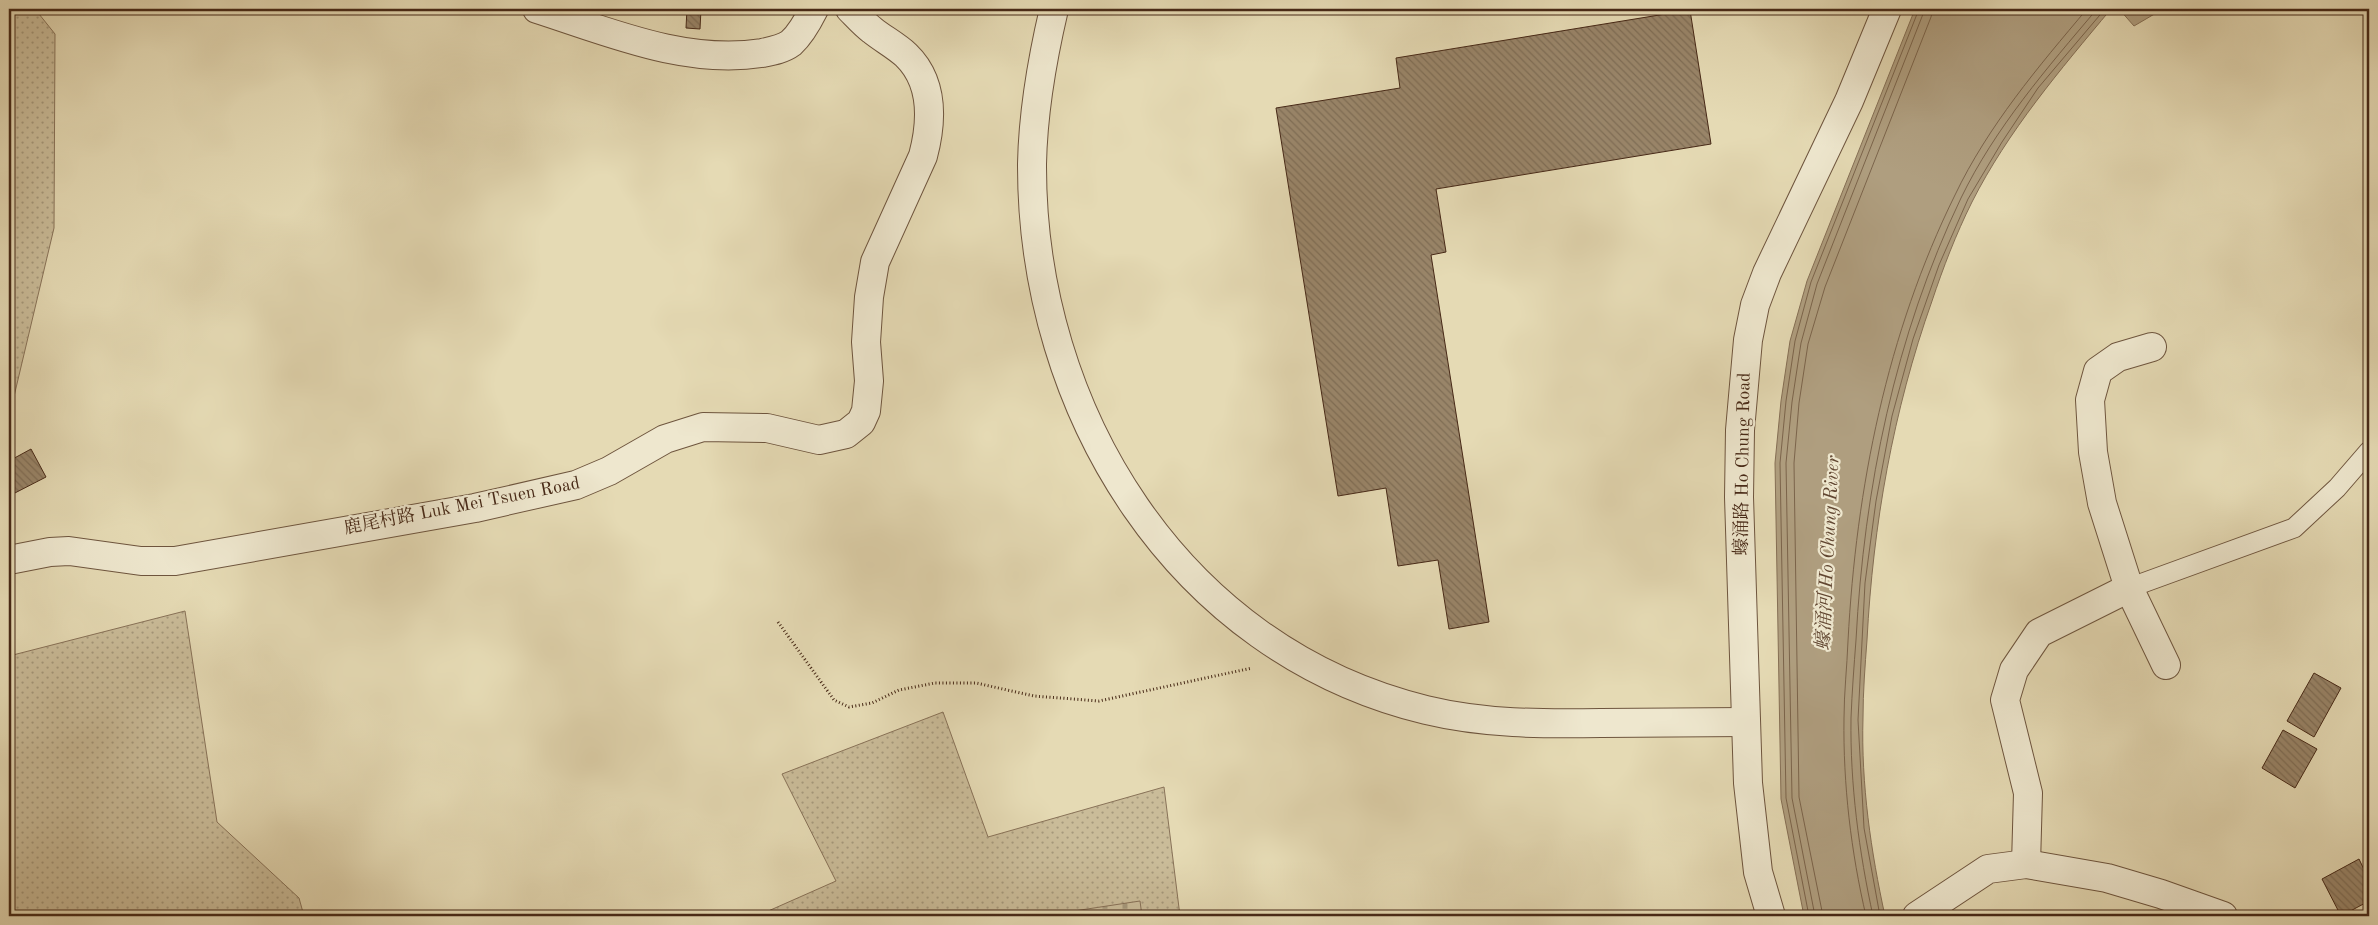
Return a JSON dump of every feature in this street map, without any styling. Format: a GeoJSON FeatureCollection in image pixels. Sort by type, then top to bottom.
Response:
{"type":"FeatureCollection","features":[{"type":"Feature","properties":{"kind":"street"},"geometry":{"type":"LineString","coordinates":[[537,9],[657,47],[686,52],[733,56],[774,51],[790,44],[799,34],[814,9]]}},
{"type":"Feature","properties":{"kind":"street","name":"鹿尾村路 Luk Mei Tsuen Road"},"geometry":{"type":"LineString","coordinates":[[9,560],[50,552],[69,551],[149,562],[193,559],[273,542],[475,508],[557,490],[593,479],[665,439],[703,427],[767,428],[819,440],[833,438],[855,428],[861,422],[868,398],[866,342],[870,280],[881,247],[923,156],[927,141],[930,107],[922,82],[907,56],[872,30],[850,9]]}},
{"type":"Feature","properties":{"kind":"street"},"geometry":{"type":"LineString","coordinates":[[1054,9],[1042,64],[1032,163],[1034,212],[1040,266],[1051,314],[1072,386],[1100,451],[1138,513],[1157,538],[1195,580],[1225,608],[1282,649],[1350,684],[1425,710],[1462,718],[1537,724],[1746,722]]}},
{"type":"Feature","properties":{"kind":"street","name":"蠔涌路 Ho Chung Road"},"geometry":{"type":"LineString","coordinates":[[1771,916],[1758,872],[1748,783],[1739,496],[1740,430],[1748,340],[1755,305],[1768,273],[1849,101],[1887,9]]}},
{"type":"Feature","properties":{"kind":"street"},"geometry":{"type":"LineString","coordinates":[[2152,347],[2118,357],[2098,371],[2090,400],[2093,452],[2102,503],[2129,588],[2166,665]]}},
{"type":"Feature","properties":{"kind":"street"},"geometry":{"type":"LineString","coordinates":[[2026,864],[2028,793],[2005,700],[2014,670],[2039,633],[2129,588]]}},
{"type":"Feature","properties":{"kind":"street"},"geometry":{"type":"LineString","coordinates":[[1917,916],[1988,869],[2026,864],[2107,878],[2161,894],[2223,916]]}},
{"type":"Feature","properties":{"kind":"lane"},"geometry":{"type":"LineString","coordinates":[[2129,588],[2294,528],[2337,488],[2369,451]]}},
{"type":"Feature","properties":{"kind":"path"},"geometry":{"type":"LineString","coordinates":[[778,622],[834,700],[849,706],[872,703],[899,690],[935,683],[976,683],[1034,696],[1099,701],[1252,668]]}},
{"type":"Feature","properties":{"kind":"green space"},"geometry":{"type":"Polygon","coordinates":[[[9,9],[35,9],[55,34],[54,228],[11,409],[9,410],[9,9]]]}},
{"type":"Feature","properties":{"kind":"green space"},"geometry":{"type":"Polygon","coordinates":[[[185,611],[217,822],[299,898],[304,916],[9,916],[9,656],[185,611]]]}},
{"type":"Feature","properties":{"kind":"green space"},"geometry":{"type":"Polygon","coordinates":[[[943,712],[988,837],[1164,787],[1180,916],[757,916],[836,881],[782,774],[943,712]]]}},
{"type":"Feature","properties":{"kind":"green space"},"geometry":{"type":"Polygon","coordinates":[[[1140,901],[1142,916],[1075,916],[1074,911],[1140,901]]]}},
{"type":"Feature","properties":{"kind":"water","name":"蠔涌河 Ho Chung River"},"geometry":{"type":"Polygon","coordinates":[[[1915,9],[2111,9],[2018,126],[1986,176],[1966,214],[1945,264],[1918,342],[1906,384],[1887,469],[1874,554],[1863,698],[1865,793],[1871,843],[1885,916],[1804,916],[1781,799],[1775,463],[1781,401],[1790,341],[1807,281],[1915,9]]]}},
{"type":"Feature","properties":{"kind":"water"},"geometry":{"type":"Polygon","coordinates":[[[2119,9],[2163,9],[2134,26],[2119,9]]]}},
{"type":"Feature","properties":{"kind":"building"},"geometry":{"type":"Polygon","coordinates":[[[687,9],[701,9],[700,29],[686,28],[687,9]]]}},
{"type":"Feature","properties":{"kind":"building"},"geometry":{"type":"Polygon","coordinates":[[[1690,10],[1711,144],[1436,189],[1446,252],[1431,255],[1489,622],[1449,629],[1438,560],[1398,566],[1386,488],[1338,496],[1276,108],[1400,88],[1396,58],[1690,10]]]}},
{"type":"Feature","properties":{"kind":"building"},"geometry":{"type":"Polygon","coordinates":[[[31,449],[46,477],[9,496],[9,461],[31,449]]]}},
{"type":"Feature","properties":{"kind":"building"},"geometry":{"type":"Polygon","coordinates":[[[2314,673],[2341,688],[2314,737],[2287,721],[2314,673]]]}},
{"type":"Feature","properties":{"kind":"building"},"geometry":{"type":"Polygon","coordinates":[[[2283,730],[2317,749],[2295,788],[2262,768],[2283,730]]]}},
{"type":"Feature","properties":{"kind":"building"},"geometry":{"type":"Polygon","coordinates":[[[2359,859],[2369,880],[2369,901],[2341,916],[2322,879],[2359,859]]]}}]}
